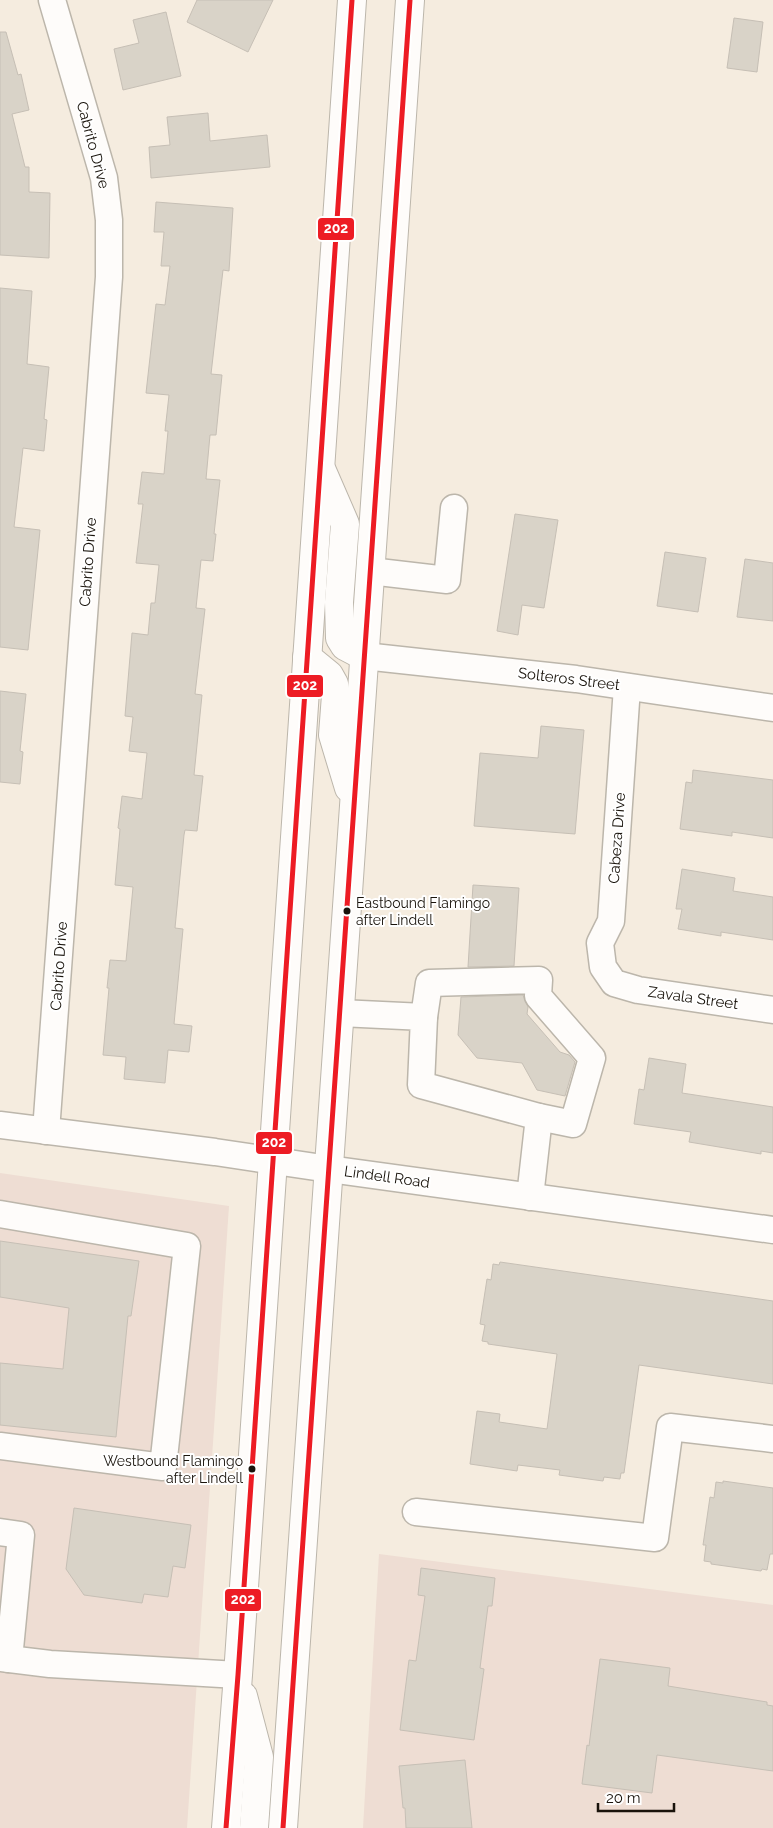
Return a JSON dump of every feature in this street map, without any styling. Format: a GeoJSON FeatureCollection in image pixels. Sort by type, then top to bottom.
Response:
{"type":"FeatureCollection","features":[{"type":"Feature","properties":{"kind":"main road"},"geometry":{"type":"LineString","coordinates":[[226,1828],[352,0]]}},
{"type":"Feature","properties":{"kind":"main road"},"geometry":{"type":"LineString","coordinates":[[283,1828],[410,0]]}},
{"type":"Feature","properties":{"kind":"main road"},"geometry":{"type":"LineString","coordinates":[[320,467],[345,524],[339,602],[340,638],[345,646],[364,656]]}},
{"type":"Feature","properties":{"kind":"main road"},"geometry":{"type":"LineString","coordinates":[[307,657],[329,676],[334,684],[336,695],[334,735],[354,804]]}},
{"type":"Feature","properties":{"kind":"main road"},"geometry":{"type":"LineString","coordinates":[[238,1675],[259,1758],[254,1828]]}},
{"type":"Feature","properties":{"kind":"street","name":"Cabrito Drive"},"geometry":{"type":"LineString","coordinates":[[46,1131],[109,277],[109,220],[104,178],[52,0]]}},
{"type":"Feature","properties":{"kind":"street"},"geometry":{"type":"LineString","coordinates":[[370,571],[447,580],[454,508]]}},
{"type":"Feature","properties":{"kind":"street","name":"Solteros Street"},"geometry":{"type":"LineString","coordinates":[[364,656],[627,687],[773,708]]}},
{"type":"Feature","properties":{"kind":"street","name":"Cabeza Drive"},"geometry":{"type":"LineString","coordinates":[[614,982],[604,967],[600,942],[611,921],[627,687]]}},
{"type":"Feature","properties":{"kind":"street"},"geometry":{"type":"LineString","coordinates":[[539,980],[538,996],[592,1058],[573,1124],[539,1116],[421,1085],[424,1017],[429,983],[539,980]]}},
{"type":"Feature","properties":{"kind":"street","name":"Zavala Street"},"geometry":{"type":"LineString","coordinates":[[614,982],[638,990],[773,1010]]}},
{"type":"Feature","properties":{"kind":"street"},"geometry":{"type":"LineString","coordinates":[[340,1013],[424,1017]]}},
{"type":"Feature","properties":{"kind":"street"},"geometry":{"type":"LineString","coordinates":[[530,1197],[539,1116]]}},
{"type":"Feature","properties":{"kind":"street","name":"Lindell Road"},"geometry":{"type":"LineString","coordinates":[[0,1125],[216,1152],[773,1230]]}},
{"type":"Feature","properties":{"kind":"street"},"geometry":{"type":"LineString","coordinates":[[0,1214],[188,1246],[163,1467],[0,1446]]}},
{"type":"Feature","properties":{"kind":"street"},"geometry":{"type":"LineString","coordinates":[[416,1512],[655,1538],[670,1426],[773,1439]]}},
{"type":"Feature","properties":{"kind":"street"},"geometry":{"type":"LineString","coordinates":[[0,1532],[21,1534],[5,1659],[50,1664],[238,1675]]}},
{"type":"Feature","properties":{"kind":"shaded area"},"geometry":{"type":"Polygon","coordinates":[[[0,1173],[229,1206],[187,1828],[0,1828],[0,1173]]]}},
{"type":"Feature","properties":{"kind":"shaded area"},"geometry":{"type":"Polygon","coordinates":[[[379,1554],[773,1605],[773,1828],[363,1828],[379,1554]]]}},
{"type":"Feature","properties":{"kind":"building"},"geometry":{"type":"Polygon","coordinates":[[[197,0],[273,0],[248,52],[187,22],[197,0]]]}},
{"type":"Feature","properties":{"kind":"building"},"geometry":{"type":"Polygon","coordinates":[[[166,12],[181,76],[123,90],[114,49],[139,43],[133,20],[166,12]]]}},
{"type":"Feature","properties":{"kind":"building"},"geometry":{"type":"Polygon","coordinates":[[[734,18],[763,22],[757,72],[727,68],[734,18]]]}},
{"type":"Feature","properties":{"kind":"building"},"geometry":{"type":"Polygon","coordinates":[[[0,32],[6,32],[18,75],[21,74],[29,110],[12,114],[25,167],[29,167],[29,192],[50,193],[49,258],[0,255],[0,32]]]}},
{"type":"Feature","properties":{"kind":"building"},"geometry":{"type":"Polygon","coordinates":[[[208,113],[210,141],[267,135],[270,167],[151,178],[149,147],[170,145],[167,117],[208,113]]]}},
{"type":"Feature","properties":{"kind":"building"},"geometry":{"type":"Polygon","coordinates":[[[156,202],[233,208],[229,271],[223,270],[211,374],[222,375],[216,435],[210,435],[206,479],[220,480],[214,534],[216,534],[213,561],[201,560],[196,608],[205,609],[195,694],[202,695],[194,775],[203,776],[197,831],[185,830],[184,835],[175,928],[183,929],[174,1024],[192,1026],[189,1052],[168,1050],[165,1083],[124,1079],[126,1057],[103,1055],[110,960],[126,961],[133,887],[115,885],[122,796],[142,799],[147,753],[129,751],[133,717],[125,716],[132,633],[148,635],[151,603],[155,603],[159,565],[136,563],[143,504],[138,504],[142,472],[164,474],[168,431],[165,431],[169,395],[146,393],[156,304],[165,305],[170,266],[161,266],[164,232],[154,232],[156,202]]]}},
{"type":"Feature","properties":{"kind":"building"},"geometry":{"type":"Polygon","coordinates":[[[0,288],[32,291],[27,364],[49,367],[44,419],[47,420],[44,451],[23,448],[14,527],[40,530],[28,650],[0,647],[0,288]]]}},
{"type":"Feature","properties":{"kind":"building"},"geometry":{"type":"Polygon","coordinates":[[[515,514],[558,520],[544,608],[522,605],[518,635],[497,631],[515,514]]]}},
{"type":"Feature","properties":{"kind":"building"},"geometry":{"type":"Polygon","coordinates":[[[665,552],[706,558],[698,612],[657,606],[665,552]]]}},
{"type":"Feature","properties":{"kind":"building"},"geometry":{"type":"Polygon","coordinates":[[[745,559],[773,563],[773,621],[737,617],[745,559]]]}},
{"type":"Feature","properties":{"kind":"building"},"geometry":{"type":"Polygon","coordinates":[[[0,691],[26,694],[20,751],[23,752],[20,784],[0,782],[0,691]]]}},
{"type":"Feature","properties":{"kind":"building"},"geometry":{"type":"Polygon","coordinates":[[[541,726],[584,730],[575,834],[474,826],[480,753],[538,758],[541,726]]]}},
{"type":"Feature","properties":{"kind":"building"},"geometry":{"type":"Polygon","coordinates":[[[693,770],[773,780],[773,838],[732,832],[732,836],[680,829],[686,782],[692,783],[693,770]]]}},
{"type":"Feature","properties":{"kind":"building"},"geometry":{"type":"Polygon","coordinates":[[[682,869],[735,878],[733,891],[773,897],[773,940],[721,932],[721,936],[678,929],[682,909],[676,909],[682,869]]]}},
{"type":"Feature","properties":{"kind":"building"},"geometry":{"type":"Polygon","coordinates":[[[473,885],[519,888],[514,966],[468,967],[473,885]]]}},
{"type":"Feature","properties":{"kind":"building"},"geometry":{"type":"Polygon","coordinates":[[[523,995],[528,1007],[527,1014],[560,1052],[569,1055],[575,1062],[565,1096],[537,1090],[522,1063],[477,1058],[458,1035],[461,997],[523,995]]]}},
{"type":"Feature","properties":{"kind":"building"},"geometry":{"type":"Polygon","coordinates":[[[649,1058],[686,1064],[682,1093],[773,1107],[773,1153],[761,1151],[761,1154],[689,1142],[691,1132],[634,1124],[639,1089],[644,1090],[649,1058]]]}},
{"type":"Feature","properties":{"kind":"building"},"geometry":{"type":"Polygon","coordinates":[[[0,1241],[139,1261],[131,1316],[128,1316],[116,1437],[0,1425],[0,1363],[63,1369],[69,1308],[0,1297],[0,1241]]]}},
{"type":"Feature","properties":{"kind":"building"},"geometry":{"type":"Polygon","coordinates":[[[500,1262],[773,1301],[773,1384],[639,1365],[624,1473],[621,1473],[620,1479],[604,1477],[603,1481],[559,1475],[560,1470],[518,1465],[517,1471],[470,1464],[477,1411],[500,1414],[499,1422],[547,1429],[557,1354],[488,1344],[488,1342],[482,1341],[485,1325],[480,1324],[487,1279],[491,1280],[493,1264],[499,1265],[500,1262]]]}},
{"type":"Feature","properties":{"kind":"building"},"geometry":{"type":"Polygon","coordinates":[[[723,1481],[773,1488],[773,1554],[770,1554],[767,1570],[762,1569],[761,1571],[711,1564],[711,1562],[704,1561],[706,1545],[703,1545],[710,1497],[714,1498],[716,1482],[723,1483],[723,1481]]]}},
{"type":"Feature","properties":{"kind":"building"},"geometry":{"type":"Polygon","coordinates":[[[74,1508],[191,1525],[185,1568],[173,1566],[168,1597],[144,1594],[142,1603],[84,1595],[66,1569],[74,1508]]]}},
{"type":"Feature","properties":{"kind":"building"},"geometry":{"type":"Polygon","coordinates":[[[421,1568],[495,1578],[492,1606],[488,1606],[480,1668],[484,1669],[474,1740],[400,1730],[409,1660],[416,1661],[425,1596],[418,1595],[421,1568]]]}},
{"type":"Feature","properties":{"kind":"building"},"geometry":{"type":"Polygon","coordinates":[[[600,1659],[670,1668],[668,1686],[767,1702],[767,1705],[773,1706],[773,1771],[657,1755],[652,1793],[582,1784],[587,1745],[589,1746],[600,1659]]]}},
{"type":"Feature","properties":{"kind":"building"},"geometry":{"type":"Polygon","coordinates":[[[465,1760],[472,1828],[406,1828],[399,1766],[465,1760]]]}},
{"type":"Feature","properties":{"kind":"transit line","name":"202"},"geometry":{"type":"LineString","coordinates":[[226,1828],[352,0]]}},
{"type":"Feature","properties":{"kind":"transit line","name":"202"},"geometry":{"type":"LineString","coordinates":[[283,1828],[410,0]]}},
{"type":"Feature","properties":{"kind":"place","name":"Eastbound Flamingo after Lindell"},"geometry":{"type":"Point","coordinates":[347,911]}},
{"type":"Feature","properties":{"kind":"place","name":"Westbound Flamingo after Lindell"},"geometry":{"type":"Point","coordinates":[252,1469]}}]}
